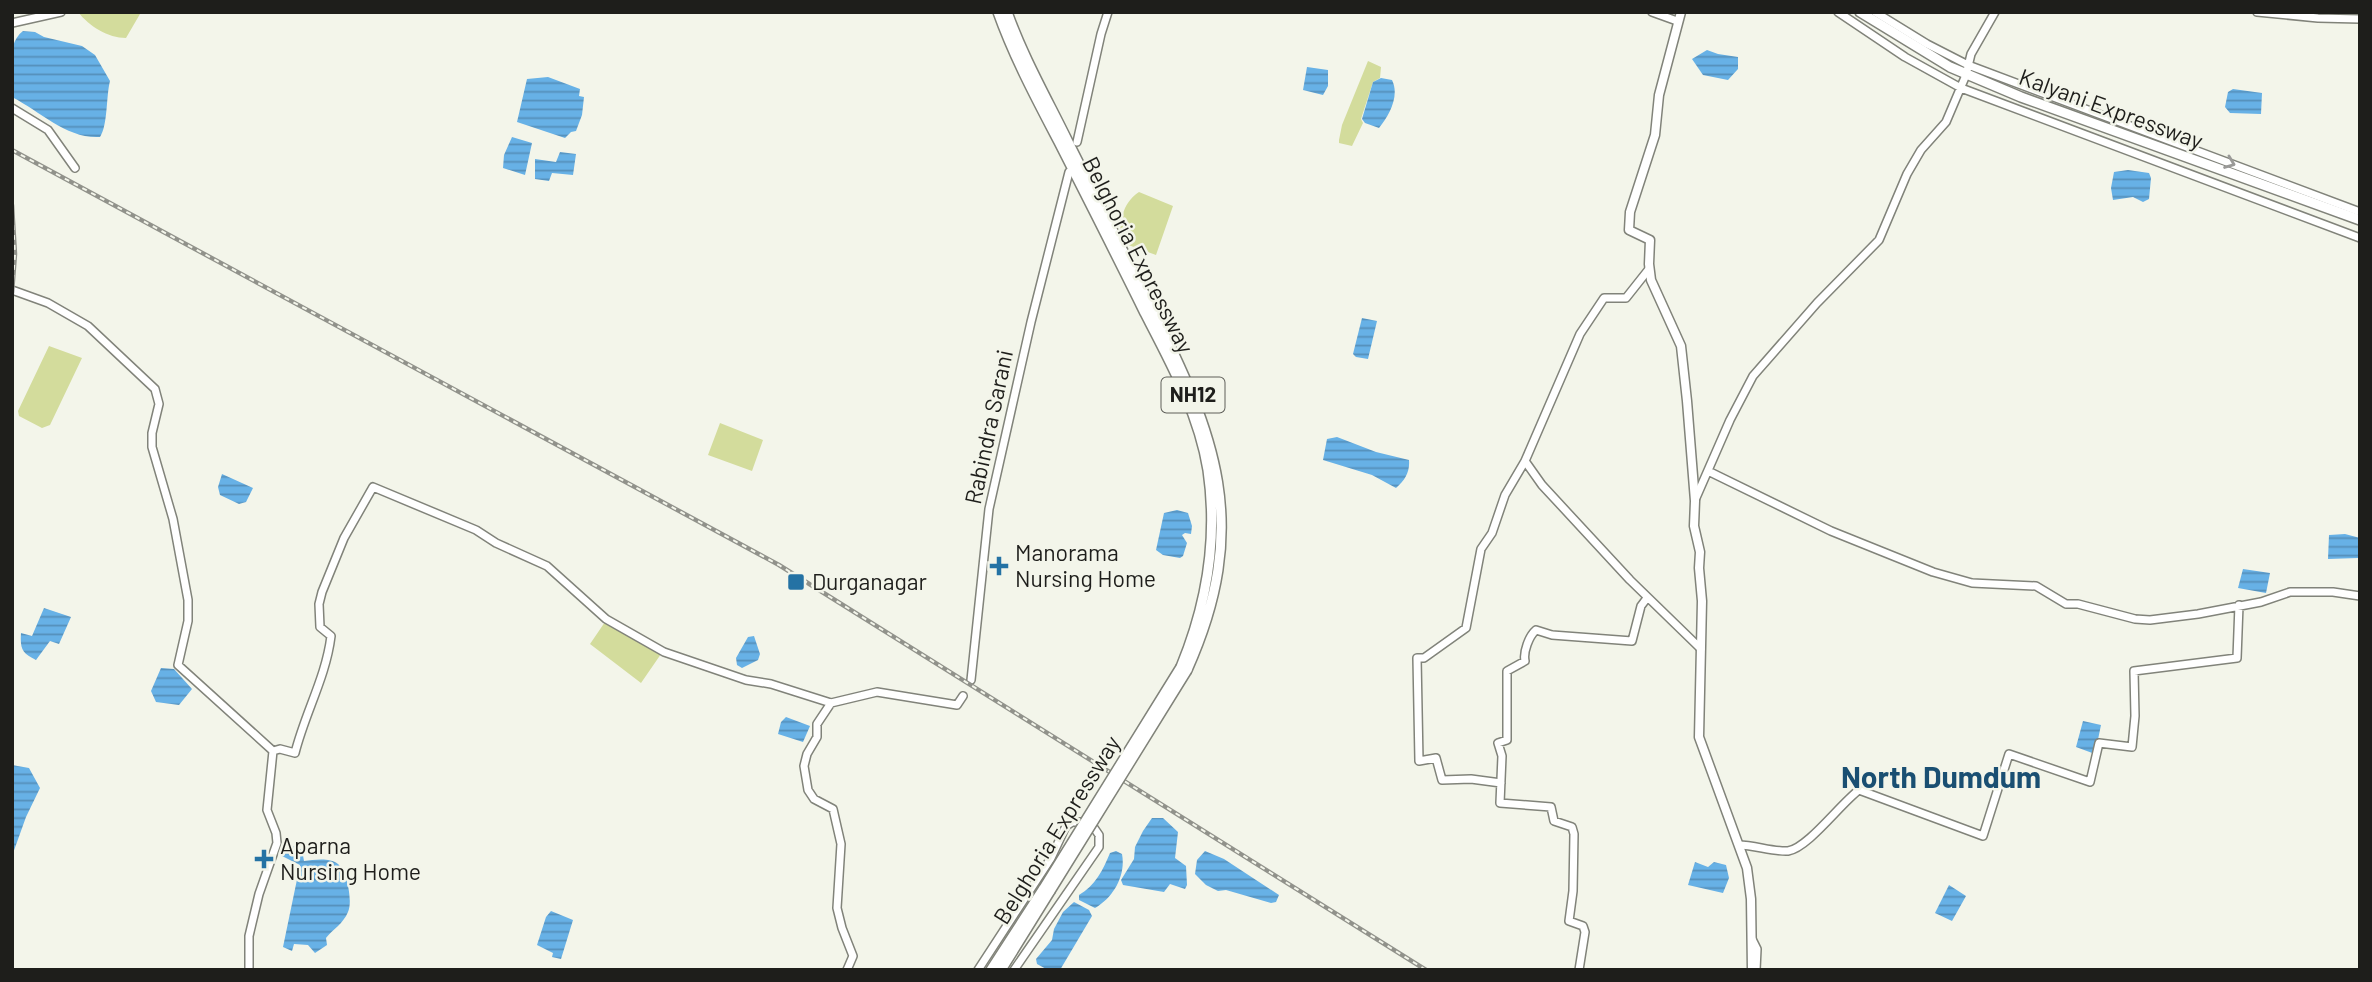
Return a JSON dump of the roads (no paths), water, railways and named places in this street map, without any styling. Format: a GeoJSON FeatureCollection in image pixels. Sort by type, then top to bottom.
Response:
{"type":"FeatureCollection","features":[{"type":"Feature","properties":{"kind":"highway","name":"Belghoria Expressway"},"geometry":{"type":"LineString","coordinates":[[998,12],[1031,86],[1177,377],[1198,429],[1208,470],[1212,506],[1211,552],[1199,620],[1184,668]]}},
{"type":"Feature","properties":{"kind":"highway","name":"Belghoria Expressway"},"geometry":{"type":"LineString","coordinates":[[1001,970],[1047,890],[1184,668],[1207,620],[1219,563],[1221,507],[1209,441],[1176,358],[1045,96],[1007,12]]}},
{"type":"Feature","properties":{"kind":"highway","name":"Kalyani Expressway"},"geometry":{"type":"LineString","coordinates":[[1860,12],[1904,40],[1967,70],[2127,134],[2360,220]]}},
{"type":"Feature","properties":{"kind":"highway","name":"Belghoria Expressway"},"geometry":{"type":"LineString","coordinates":[[991,970],[1047,890]]}},
{"type":"Feature","properties":{"kind":"main road"},"geometry":{"type":"LineString","coordinates":[[1681,12],[1659,95],[1655,135],[1629,220],[1629,230],[1650,240],[1649,269],[1654,289],[1681,346],[1695,501],[1694,526],[1700,552],[1700,744],[1749,878],[1752,970]]}},
{"type":"Feature","properties":{"kind":"street"},"geometry":{"type":"LineString","coordinates":[[12,23],[61,12]]}},
{"type":"Feature","properties":{"kind":"street"},"geometry":{"type":"LineString","coordinates":[[1077,142],[1108,12]]}},
{"type":"Feature","properties":{"kind":"street"},"geometry":{"type":"LineString","coordinates":[[1652,12],[1677,22]]}},
{"type":"Feature","properties":{"kind":"street"},"geometry":{"type":"LineString","coordinates":[[1838,12],[1905,57],[1961,88],[2360,238]]}},
{"type":"Feature","properties":{"kind":"street"},"geometry":{"type":"LineString","coordinates":[[1875,12],[1967,70],[2360,212]]}},
{"type":"Feature","properties":{"kind":"street"},"geometry":{"type":"LineString","coordinates":[[1695,501],[1753,376],[1817,303],[1878,240],[1907,174],[1922,150],[1946,122],[1961,88],[1971,54],[1995,12]]}},
{"type":"Feature","properties":{"kind":"street"},"geometry":{"type":"LineString","coordinates":[[2257,12],[2360,19]]}},
{"type":"Feature","properties":{"kind":"street"},"geometry":{"type":"LineString","coordinates":[[12,108],[48,130],[75,168]]}},
{"type":"Feature","properties":{"kind":"street","name":"Rabindra Sarani"},"geometry":{"type":"LineString","coordinates":[[971,680],[989,509],[1031,322],[1069,172]]}},
{"type":"Feature","properties":{"kind":"street"},"geometry":{"type":"LineString","coordinates":[[1501,783],[1471,779],[1442,780],[1436,758],[1419,761],[1417,658],[1423,658],[1466,628],[1481,549],[1492,533],[1505,495],[1525,461],[1584,328],[1604,298],[1626,298],[1649,269]]}},
{"type":"Feature","properties":{"kind":"street"},"geometry":{"type":"LineString","coordinates":[[12,290],[48,303],[88,326],[155,389],[159,404],[152,433],[152,447],[173,519],[188,600],[188,621],[178,665],[273,751]]}},
{"type":"Feature","properties":{"kind":"street"},"geometry":{"type":"LineString","coordinates":[[1525,461],[1542,485],[1647,598],[1701,649]]}},
{"type":"Feature","properties":{"kind":"street"},"geometry":{"type":"LineString","coordinates":[[1708,471],[1866,546],[1933,572],[1968,582],[2036,586],[2066,604],[2078,604],[2135,619],[2172,618],[2261,602],[2290,592],[2333,592],[2360,596]]}},
{"type":"Feature","properties":{"kind":"street"},"geometry":{"type":"LineString","coordinates":[[273,751],[280,749],[295,753],[301,727],[312,710],[330,650],[331,636],[320,626],[320,596],[344,538],[373,487],[475,530],[496,543],[547,566],[606,619],[664,652],[746,680],[771,684],[831,703],[877,692],[957,705],[963,696]]}},
{"type":"Feature","properties":{"kind":"street"},"geometry":{"type":"LineString","coordinates":[[1579,970],[1585,932],[1583,926],[1569,921],[1574,883],[1572,827],[1554,821],[1551,807],[1500,803],[1502,756],[1498,743],[1507,740],[1507,671],[1525,661],[1525,652],[1533,632],[1539,629],[1552,635],[1632,642],[1641,606],[1647,598]]}},
{"type":"Feature","properties":{"kind":"street"},"geometry":{"type":"LineString","coordinates":[[1739,845],[1794,849],[1821,828],[1859,790],[1983,836],[2009,754],[2090,782],[2099,743],[2132,747],[2135,716],[2134,671],[2238,658],[2239,605]]}},
{"type":"Feature","properties":{"kind":"street"},"geometry":{"type":"LineString","coordinates":[[831,703],[817,724],[817,737],[807,754],[804,770],[808,790],[814,799],[833,809],[838,821],[841,860],[837,908],[853,956],[847,970]]}},
{"type":"Feature","properties":{"kind":"street"},"geometry":{"type":"LineString","coordinates":[[248,970],[249,936],[259,894],[277,843],[267,810],[273,751]]}},
{"type":"Feature","properties":{"kind":"street"},"geometry":{"type":"LineString","coordinates":[[978,970],[1051,858],[1066,826],[1075,821],[1091,825],[1099,835],[1099,848],[1014,970]]}},
{"type":"Feature","properties":{"kind":"water"},"geometry":{"type":"Polygon","coordinates":[[[23,31],[82,46],[95,55],[110,81],[100,137],[76,134],[65,129],[12,97],[12,53],[17,37],[23,31]]]}},
{"type":"Feature","properties":{"kind":"water"},"geometry":{"type":"Polygon","coordinates":[[[1707,50],[1738,57],[1738,69],[1728,80],[1703,75],[1692,59],[1707,50]]]}},
{"type":"Feature","properties":{"kind":"water"},"geometry":{"type":"Polygon","coordinates":[[[1307,67],[1328,70],[1328,86],[1323,95],[1303,90],[1307,67]]]}},
{"type":"Feature","properties":{"kind":"water"},"geometry":{"type":"Polygon","coordinates":[[[548,77],[580,89],[579,96],[584,97],[582,115],[576,131],[565,138],[517,122],[527,79],[548,77]]]}},
{"type":"Feature","properties":{"kind":"water"},"geometry":{"type":"Polygon","coordinates":[[[1381,78],[1392,80],[1395,93],[1390,112],[1379,128],[1365,123],[1362,119],[1373,82],[1381,78]]]}},
{"type":"Feature","properties":{"kind":"water"},"geometry":{"type":"Polygon","coordinates":[[[2233,89],[2262,93],[2261,114],[2230,113],[2225,107],[2228,92],[2233,89]]]}},
{"type":"Feature","properties":{"kind":"water"},"geometry":{"type":"Polygon","coordinates":[[[512,137],[532,143],[525,175],[503,168],[504,155],[512,137]]]}},
{"type":"Feature","properties":{"kind":"water"},"geometry":{"type":"Polygon","coordinates":[[[560,152],[576,154],[573,175],[552,173],[549,181],[535,179],[535,159],[556,162],[560,152]]]}},
{"type":"Feature","properties":{"kind":"water"},"geometry":{"type":"Polygon","coordinates":[[[2128,170],[2149,173],[2149,199],[2143,202],[2133,197],[2113,200],[2111,188],[2114,172],[2128,170]]]}},
{"type":"Feature","properties":{"kind":"water"},"geometry":{"type":"Polygon","coordinates":[[[1362,318],[1377,321],[1368,359],[1353,354],[1362,318]]]}},
{"type":"Feature","properties":{"kind":"water"},"geometry":{"type":"Polygon","coordinates":[[[1337,437],[1376,452],[1409,460],[1408,472],[1396,488],[1372,475],[1323,460],[1327,439],[1337,437]]]}},
{"type":"Feature","properties":{"kind":"water"},"geometry":{"type":"Polygon","coordinates":[[[222,474],[253,488],[246,502],[239,504],[220,495],[218,487],[222,474]]]}},
{"type":"Feature","properties":{"kind":"water"},"geometry":{"type":"Polygon","coordinates":[[[1177,510],[1188,513],[1192,526],[1191,534],[1182,535],[1187,543],[1180,558],[1163,555],[1156,550],[1164,513],[1177,510]]]}},
{"type":"Feature","properties":{"kind":"water"},"geometry":{"type":"Polygon","coordinates":[[[2345,534],[2360,538],[2358,558],[2328,559],[2329,535],[2345,534]]]}},
{"type":"Feature","properties":{"kind":"water"},"geometry":{"type":"Polygon","coordinates":[[[2243,569],[2270,573],[2266,593],[2238,588],[2243,569]]]}},
{"type":"Feature","properties":{"kind":"water"},"geometry":{"type":"Polygon","coordinates":[[[44,608],[71,617],[59,644],[50,641],[36,660],[23,650],[21,633],[32,636],[44,608]]]}},
{"type":"Feature","properties":{"kind":"water"},"geometry":{"type":"Polygon","coordinates":[[[754,636],[760,654],[758,660],[742,668],[737,665],[736,658],[748,637],[754,636]]]}},
{"type":"Feature","properties":{"kind":"water"},"geometry":{"type":"Polygon","coordinates":[[[161,668],[174,669],[192,689],[179,705],[156,702],[151,691],[161,668]]]}},
{"type":"Feature","properties":{"kind":"water"},"geometry":{"type":"Polygon","coordinates":[[[786,717],[810,726],[803,742],[778,734],[781,722],[786,717]]]}},
{"type":"Feature","properties":{"kind":"water"},"geometry":{"type":"Polygon","coordinates":[[[2083,721],[2101,725],[2095,754],[2076,747],[2083,721]]]}},
{"type":"Feature","properties":{"kind":"water"},"geometry":{"type":"Polygon","coordinates":[[[12,765],[29,768],[40,788],[12,856],[12,765]]]}},
{"type":"Feature","properties":{"kind":"water"},"geometry":{"type":"Polygon","coordinates":[[[1152,818],[1163,818],[1178,832],[1175,858],[1186,866],[1185,889],[1170,884],[1164,892],[1123,885],[1121,880],[1134,859],[1135,847],[1152,818]]]}},
{"type":"Feature","properties":{"kind":"water"},"geometry":{"type":"Polygon","coordinates":[[[289,844],[302,850],[304,861],[326,860],[338,864],[348,887],[350,901],[346,916],[326,938],[327,945],[315,953],[308,945],[294,944],[292,951],[283,947],[300,865],[280,855],[283,845],[289,844]]]}},
{"type":"Feature","properties":{"kind":"water"},"geometry":{"type":"Polygon","coordinates":[[[1116,851],[1122,854],[1123,862],[1113,892],[1095,908],[1079,900],[1079,895],[1098,877],[1110,853],[1116,851]]]}},
{"type":"Feature","properties":{"kind":"water"},"geometry":{"type":"Polygon","coordinates":[[[1205,851],[1224,859],[1279,895],[1276,902],[1271,903],[1226,890],[1218,891],[1206,885],[1195,874],[1197,860],[1205,851]]]}},
{"type":"Feature","properties":{"kind":"water"},"geometry":{"type":"Polygon","coordinates":[[[1695,862],[1708,867],[1714,862],[1726,865],[1729,878],[1723,893],[1688,885],[1695,862]]]}},
{"type":"Feature","properties":{"kind":"water"},"geometry":{"type":"Polygon","coordinates":[[[1949,885],[1966,896],[1952,921],[1935,913],[1949,885]]]}},
{"type":"Feature","properties":{"kind":"water"},"geometry":{"type":"Polygon","coordinates":[[[1074,902],[1089,910],[1092,916],[1060,970],[1048,970],[1037,964],[1036,959],[1052,940],[1054,929],[1063,912],[1074,902]]]}},
{"type":"Feature","properties":{"kind":"water"},"geometry":{"type":"Polygon","coordinates":[[[551,911],[573,920],[561,959],[552,957],[553,953],[537,945],[546,917],[551,911]]]}},
{"type":"Feature","properties":{"kind":"railway"},"geometry":{"type":"LineString","coordinates":[[12,150],[779,565],[1426,970]]}},
{"type":"Feature","properties":{"kind":"railway"},"geometry":{"type":"LineString","coordinates":[[12,205],[15,254],[12,293]]}},
{"type":"Feature","properties":{"kind":"place","name":"Manorama Nursing Home"},"geometry":{"type":"Point","coordinates":[999,566]}},
{"type":"Feature","properties":{"kind":"place","name":"Durganagar"},"geometry":{"type":"Point","coordinates":[796,582]}},
{"type":"Feature","properties":{"kind":"place","name":"Aparna Nursing Home"},"geometry":{"type":"Point","coordinates":[264,859]}},
{"type":"Feature","properties":{"kind":"district","name":"North Dumdum"},"geometry":{"type":"Point","coordinates":[1941,778]}}]}
